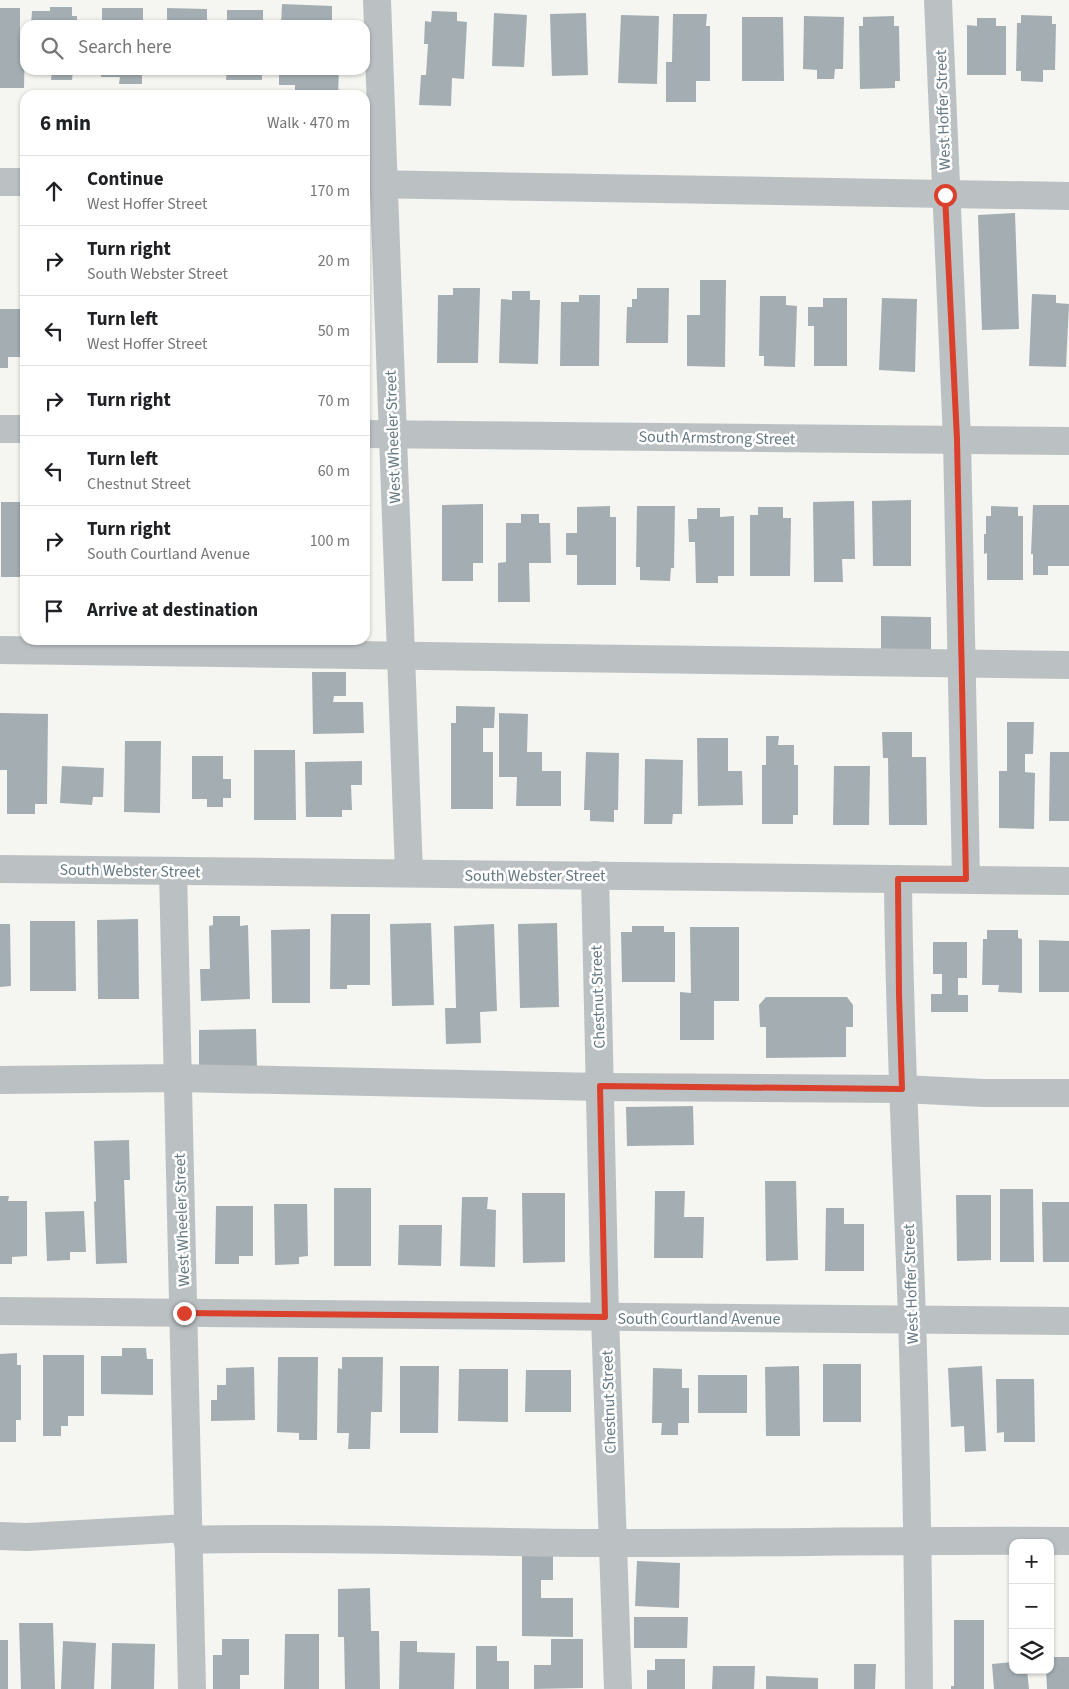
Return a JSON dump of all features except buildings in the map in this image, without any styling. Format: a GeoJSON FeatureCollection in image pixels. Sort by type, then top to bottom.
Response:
{"type":"FeatureCollection","features":[{"type":"Feature","properties":{"kind":"street","name":"West Wheeler Street"},"geometry":{"type":"LineString","coordinates":[[377,0],[374,184],[378,434],[402,656],[409,874]]}},
{"type":"Feature","properties":{"kind":"street","name":"West Hoffer Street"},"geometry":{"type":"LineString","coordinates":[[938,0],[957,439],[966,879]]}},
{"type":"Feature","properties":{"kind":"street"},"geometry":{"type":"LineString","coordinates":[[0,182],[20,182]]}},
{"type":"Feature","properties":{"kind":"street"},"geometry":{"type":"LineString","coordinates":[[374,184],[1069,196]]}},
{"type":"Feature","properties":{"kind":"street"},"geometry":{"type":"LineString","coordinates":[[0,429],[20,429]]}},
{"type":"Feature","properties":{"kind":"street","name":"South Armstrong Street"},"geometry":{"type":"LineString","coordinates":[[378,434],[1069,441]]}},
{"type":"Feature","properties":{"kind":"street"},"geometry":{"type":"LineString","coordinates":[[0,650],[1069,665]]}},
{"type":"Feature","properties":{"kind":"street","name":"South Webster Street"},"geometry":{"type":"LineString","coordinates":[[0,869],[1069,881]]}},
{"type":"Feature","properties":{"kind":"street","name":"West Wheeler Street"},"geometry":{"type":"LineString","coordinates":[[173,871],[192,1689]]}},
{"type":"Feature","properties":{"kind":"street","name":"Chestnut Street"},"geometry":{"type":"LineString","coordinates":[[595,875],[605,1317],[618,1689]]}},
{"type":"Feature","properties":{"kind":"street","name":"West Hoffer Street"},"geometry":{"type":"LineString","coordinates":[[898,879],[899,994],[912,1320],[918,1540],[919,1689]]}},
{"type":"Feature","properties":{"kind":"street"},"geometry":{"type":"LineString","coordinates":[[0,1080],[178,1078],[1069,1093]]}},
{"type":"Feature","properties":{"kind":"street","name":"South Courtland Avenue"},"geometry":{"type":"LineString","coordinates":[[0,1311],[1069,1321]]}},
{"type":"Feature","properties":{"kind":"street"},"geometry":{"type":"LineString","coordinates":[[0,1536],[187,1534],[268,1538],[612,1543],[918,1540],[1069,1541]]}},
{"type":"Feature","properties":{"kind":"route"},"geometry":{"type":"LineString","coordinates":[[184,1313],[605,1317],[600,1086],[902,1089],[898,879],[966,879],[957,439],[945,195]]}}]}
